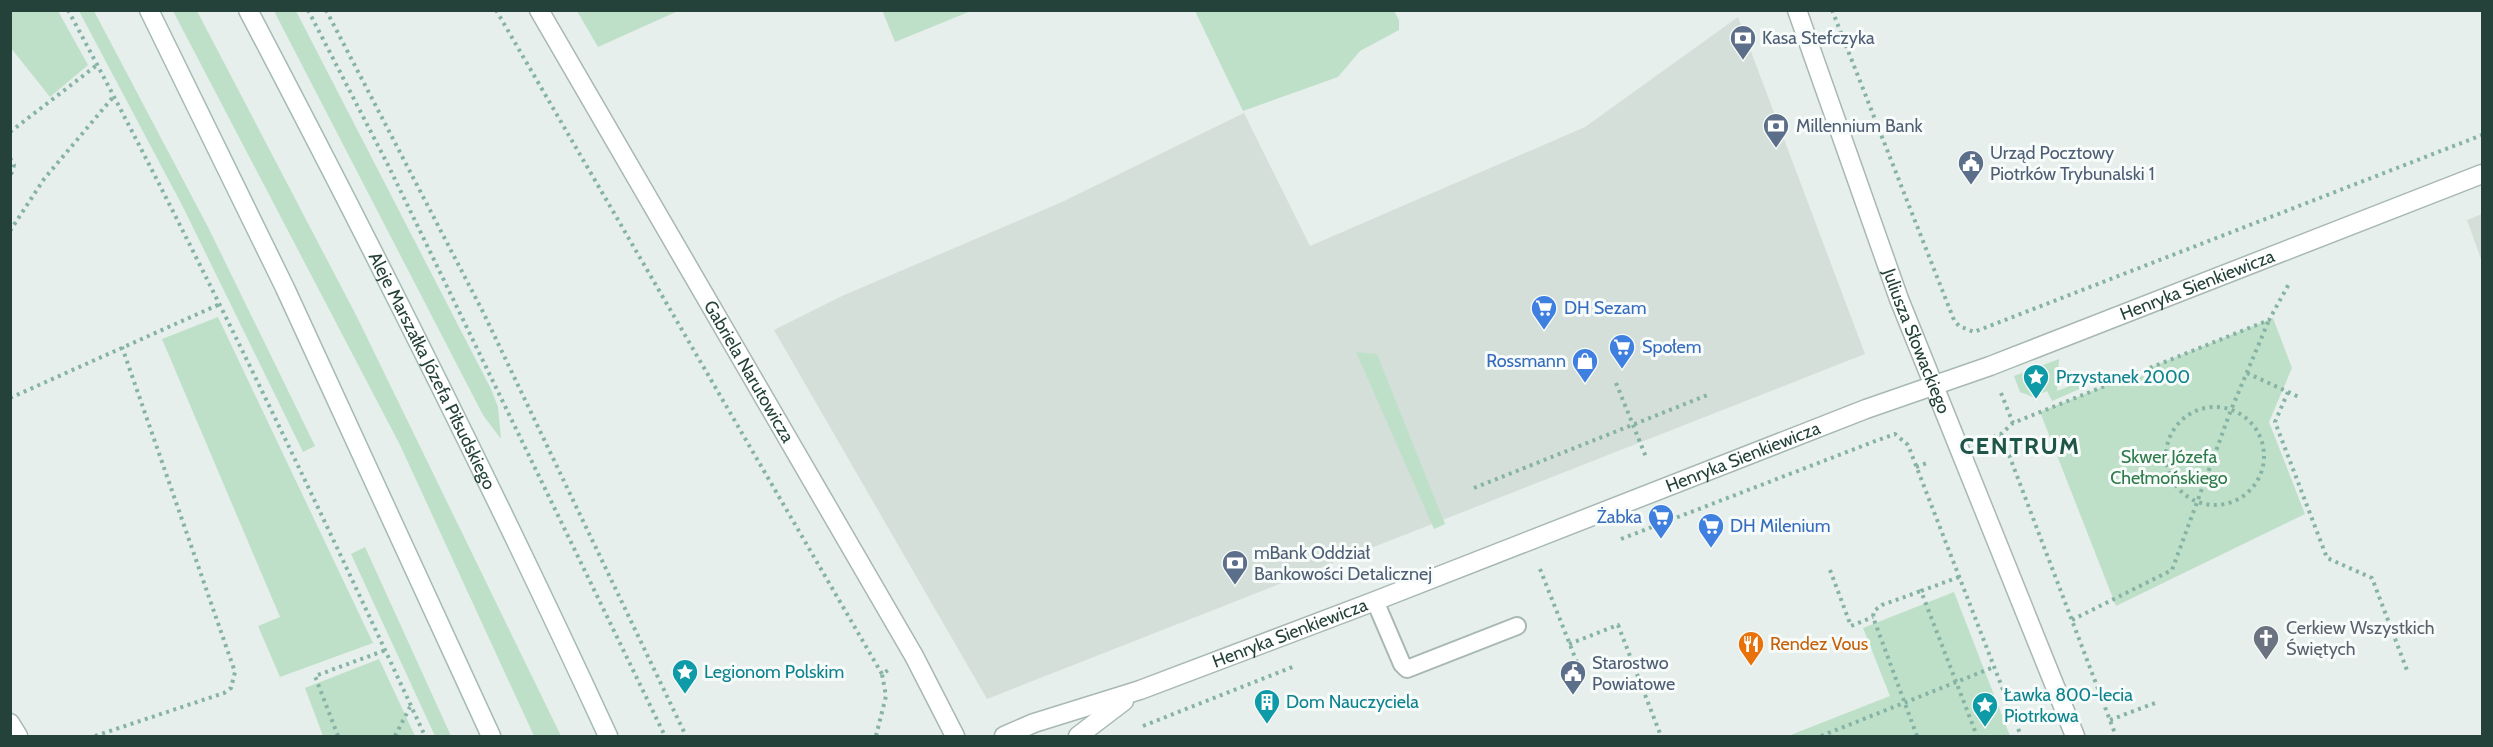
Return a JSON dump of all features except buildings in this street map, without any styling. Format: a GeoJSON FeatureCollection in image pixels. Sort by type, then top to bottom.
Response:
{"type":"FeatureCollection","features":[{"type":"Feature","properties":{"kind":"street"},"geometry":{"type":"LineString","coordinates":[[149,10],[285,288],[491,736]]}},
{"type":"Feature","properties":{"kind":"street","name":"Aleje Marszałka Józefa Piłsudskiego"},"geometry":{"type":"LineString","coordinates":[[248,10],[371,243],[486,477],[608,736]]}},
{"type":"Feature","properties":{"kind":"street","name":"Gabriela Narutowicza"},"geometry":{"type":"LineString","coordinates":[[539,10],[914,656],[955,736]]}},
{"type":"Feature","properties":{"kind":"street","name":"Juliusza Słowackiego"},"geometry":{"type":"LineString","coordinates":[[1797,10],[1899,299],[2075,736]]}},
{"type":"Feature","properties":{"kind":"street","name":"Henryka Sienkiewicza"},"geometry":{"type":"LineString","coordinates":[[1004,736],[1034,723],[1140,690],[1375,601],[1866,409],[1933,386],[2482,174]]}},
{"type":"Feature","properties":{"kind":"street"},"geometry":{"type":"LineString","coordinates":[[1078,736],[1108,711],[1140,690]]}},
{"type":"Feature","properties":{"kind":"street"},"geometry":{"type":"LineString","coordinates":[[10,723],[18,736]]}},
{"type":"Feature","properties":{"kind":"lane"},"geometry":{"type":"LineString","coordinates":[[1375,601],[1402,664],[1407,669],[1517,626]]}},
{"type":"Feature","properties":{"kind":"path"},"geometry":{"type":"LineString","coordinates":[[68,10],[220,304],[425,736]]}},
{"type":"Feature","properties":{"kind":"path"},"geometry":{"type":"LineString","coordinates":[[308,10],[393,176],[665,736]]}},
{"type":"Feature","properties":{"kind":"path"},"geometry":{"type":"LineString","coordinates":[[326,10],[483,312],[686,736]]}},
{"type":"Feature","properties":{"kind":"path"},"geometry":{"type":"LineString","coordinates":[[496,10],[882,674]]}},
{"type":"Feature","properties":{"kind":"path"},"geometry":{"type":"LineString","coordinates":[[1832,10],[1954,320],[1967,331],[1974,332],[2482,135]]}},
{"type":"Feature","properties":{"kind":"path"},"geometry":{"type":"LineString","coordinates":[[11,132],[97,65]]}},
{"type":"Feature","properties":{"kind":"path"},"geometry":{"type":"LineString","coordinates":[[10,231],[44,180],[114,96]]}},
{"type":"Feature","properties":{"kind":"path"},"geometry":{"type":"LineString","coordinates":[[10,158],[14,165],[10,178]]}},
{"type":"Feature","properties":{"kind":"path"},"geometry":{"type":"LineString","coordinates":[[2072,620],[2172,570],[2231,410],[2269,320],[2290,281],[2301,277]]}},
{"type":"Feature","properties":{"kind":"path"},"geometry":{"type":"LineString","coordinates":[[10,398],[220,304]]}},
{"type":"Feature","properties":{"kind":"path"},"geometry":{"type":"LineString","coordinates":[[1985,440],[2001,434],[2013,423],[2269,320]]}},
{"type":"Feature","properties":{"kind":"path"},"geometry":{"type":"LineString","coordinates":[[95,736],[224,693],[235,680],[231,661],[123,347]]}},
{"type":"Feature","properties":{"kind":"path"},"geometry":{"type":"LineString","coordinates":[[2247,373],[2301,398]]}},
{"type":"Feature","properties":{"kind":"path"},"geometry":{"type":"LineString","coordinates":[[1997,382],[2013,423]]}},
{"type":"Feature","properties":{"kind":"path"},"geometry":{"type":"LineString","coordinates":[[1616,383],[1646,457]]}},
{"type":"Feature","properties":{"kind":"path"},"geometry":{"type":"LineString","coordinates":[[2288,392],[2275,422],[2327,558],[2372,578],[2408,673]]}},
{"type":"Feature","properties":{"kind":"path"},"geometry":{"type":"LineString","coordinates":[[1474,488],[1710,394]]}},
{"type":"Feature","properties":{"kind":"path"},"geometry":{"type":"LineString","coordinates":[[2215,407],[2231,410],[2244,417],[2260,439],[2263,453],[2258,480],[2244,495],[2225,504],[2198,502],[2182,494],[2172,481],[2166,465],[2166,448],[2172,432],[2190,415],[2215,407]]}},
{"type":"Feature","properties":{"kind":"path"},"geometry":{"type":"LineString","coordinates":[[1878,440],[1895,434],[1908,445],[2020,736]]}},
{"type":"Feature","properties":{"kind":"path"},"geometry":{"type":"LineString","coordinates":[[2001,434],[2116,736]]}},
{"type":"Feature","properties":{"kind":"path"},"geometry":{"type":"LineString","coordinates":[[1916,467],[1930,462]]}},
{"type":"Feature","properties":{"kind":"path"},"geometry":{"type":"LineString","coordinates":[[1540,568],[1580,670]]}},
{"type":"Feature","properties":{"kind":"path"},"geometry":{"type":"LineString","coordinates":[[1830,570],[1851,626],[1873,617]]}},
{"type":"Feature","properties":{"kind":"path"},"geometry":{"type":"LineString","coordinates":[[1917,736],[1873,617],[1874,611],[1882,605],[1959,577]]}},
{"type":"Feature","properties":{"kind":"path"},"geometry":{"type":"LineString","coordinates":[[1921,591],[1977,736]]}},
{"type":"Feature","properties":{"kind":"path"},"geometry":{"type":"LineString","coordinates":[[1569,644],[1618,625],[1661,736]]}},
{"type":"Feature","properties":{"kind":"path"},"geometry":{"type":"LineString","coordinates":[[338,736],[315,676],[386,650]]}},
{"type":"Feature","properties":{"kind":"path"},"geometry":{"type":"LineString","coordinates":[[1821,736],[1994,668]]}},
{"type":"Feature","properties":{"kind":"path"},"geometry":{"type":"LineString","coordinates":[[2110,720],[2154,703]]}},
{"type":"Feature","properties":{"kind":"path"},"geometry":{"type":"LineString","coordinates":[[395,736],[411,706]]}},
{"type":"Feature","properties":{"kind":"shaded area"},"geometry":{"type":"Polygon","coordinates":[[[1738,17],[1865,354],[987,699],[774,330],[842,296],[1062,202],[1244,113],[1310,246],[1585,127],[1738,17]]]}},
{"type":"Feature","properties":{"kind":"shaded area"},"geometry":{"type":"Polygon","coordinates":[[[2482,214],[2482,262],[2467,220],[2482,214]]]}},
{"type":"Feature","properties":{"kind":"green space"},"geometry":{"type":"Polygon","coordinates":[[[882,10],[971,10],[971,11],[895,42],[882,10]]]}},
{"type":"Feature","properties":{"kind":"green space"},"geometry":{"type":"Polygon","coordinates":[[[10,11],[58,11],[88,65],[50,97],[11,48],[10,11]]]}},
{"type":"Feature","properties":{"kind":"green space"},"geometry":{"type":"Polygon","coordinates":[[[79,11],[94,11],[209,229],[315,446],[303,452],[183,207],[79,11]]]}},
{"type":"Feature","properties":{"kind":"green space"},"geometry":{"type":"Polygon","coordinates":[[[173,11],[197,11],[357,317],[561,736],[534,736],[400,445],[173,11]]]}},
{"type":"Feature","properties":{"kind":"green space"},"geometry":{"type":"Polygon","coordinates":[[[274,11],[296,11],[491,389],[498,407],[501,439],[483,415],[274,11]]]}},
{"type":"Feature","properties":{"kind":"green space"},"geometry":{"type":"Polygon","coordinates":[[[577,11],[678,11],[598,47],[577,11]]]}},
{"type":"Feature","properties":{"kind":"green space"},"geometry":{"type":"Polygon","coordinates":[[[1195,11],[1394,11],[1399,20],[1399,30],[1360,51],[1338,77],[1243,111],[1195,11]]]}},
{"type":"Feature","properties":{"kind":"green space"},"geometry":{"type":"Polygon","coordinates":[[[218,317],[373,643],[280,677],[258,626],[280,617],[162,339],[218,317]]]}},
{"type":"Feature","properties":{"kind":"green space","name":"Skwer Józefa Chełmońskiego"},"geometry":{"type":"Polygon","coordinates":[[[2273,318],[2292,368],[2269,422],[2305,514],[2116,606],[2040,412],[2273,318]]]}},
{"type":"Feature","properties":{"kind":"green space"},"geometry":{"type":"Polygon","coordinates":[[[1356,352],[1377,354],[1445,524],[1434,529],[1356,352]]]}},
{"type":"Feature","properties":{"kind":"green space"},"geometry":{"type":"Polygon","coordinates":[[[2059,359],[2057,391],[2087,379],[2089,385],[2052,401],[2047,391],[2033,397],[2020,392],[2014,376],[2059,359]]]}},
{"type":"Feature","properties":{"kind":"green space"},"geometry":{"type":"Polygon","coordinates":[[[365,547],[451,736],[435,736],[351,554],[365,547]]]}},
{"type":"Feature","properties":{"kind":"green space"},"geometry":{"type":"Polygon","coordinates":[[[1954,592],[2010,736],[1788,736],[1890,696],[1863,628],[1954,592]]]}},
{"type":"Feature","properties":{"kind":"green space"},"geometry":{"type":"Polygon","coordinates":[[[379,659],[415,736],[323,736],[305,688],[379,659]]]}},
{"type":"Feature","properties":{"kind":"place","name":"Kasa Stefczyka"},"geometry":{"type":"Point","coordinates":[1743,61]}},
{"type":"Feature","properties":{"kind":"place","name":"Millennium Bank"},"geometry":{"type":"Point","coordinates":[1776,149]}},
{"type":"Feature","properties":{"kind":"place","name":"Urząd Pocztowy Piotrków Trybunalski 1"},"geometry":{"type":"Point","coordinates":[1971,186]}},
{"type":"Feature","properties":{"kind":"place","name":"DH Sezam"},"geometry":{"type":"Point","coordinates":[1544,331]}},
{"type":"Feature","properties":{"kind":"place","name":"Społem"},"geometry":{"type":"Point","coordinates":[1622,370]}},
{"type":"Feature","properties":{"kind":"place","name":"Rossmann"},"geometry":{"type":"Point","coordinates":[1585,384]}},
{"type":"Feature","properties":{"kind":"place","name":"Przystanek 2000"},"geometry":{"type":"Point","coordinates":[2036,400]}},
{"type":"Feature","properties":{"kind":"place","name":"Żabka"},"geometry":{"type":"Point","coordinates":[1661,540]}},
{"type":"Feature","properties":{"kind":"place","name":"DH Milenium"},"geometry":{"type":"Point","coordinates":[1711,549]}},
{"type":"Feature","properties":{"kind":"place","name":"mBank Oddział Bankowości Detalicznej"},"geometry":{"type":"Point","coordinates":[1235,586]}},
{"type":"Feature","properties":{"kind":"place","name":"Cerkiew Wszystkich Świętych"},"geometry":{"type":"Point","coordinates":[2266,661]}},
{"type":"Feature","properties":{"kind":"place","name":"Rendez Vous"},"geometry":{"type":"Point","coordinates":[1751,667]}},
{"type":"Feature","properties":{"kind":"place","name":"Legionom Polskim"},"geometry":{"type":"Point","coordinates":[685,695]}},
{"type":"Feature","properties":{"kind":"place","name":"Starostwo Powiatowe"},"geometry":{"type":"Point","coordinates":[1573,696]}},
{"type":"Feature","properties":{"kind":"place","name":"Dom Nauczyciela"},"geometry":{"type":"Point","coordinates":[1267,725]}},
{"type":"Feature","properties":{"kind":"place","name":"Ławka 800-lecia Piotrkowa"},"geometry":{"type":"Point","coordinates":[1985,728]}},
{"type":"Feature","properties":{"kind":"district","name":"CENTRUM"},"geometry":{"type":"Point","coordinates":[2020,446]}}]}
